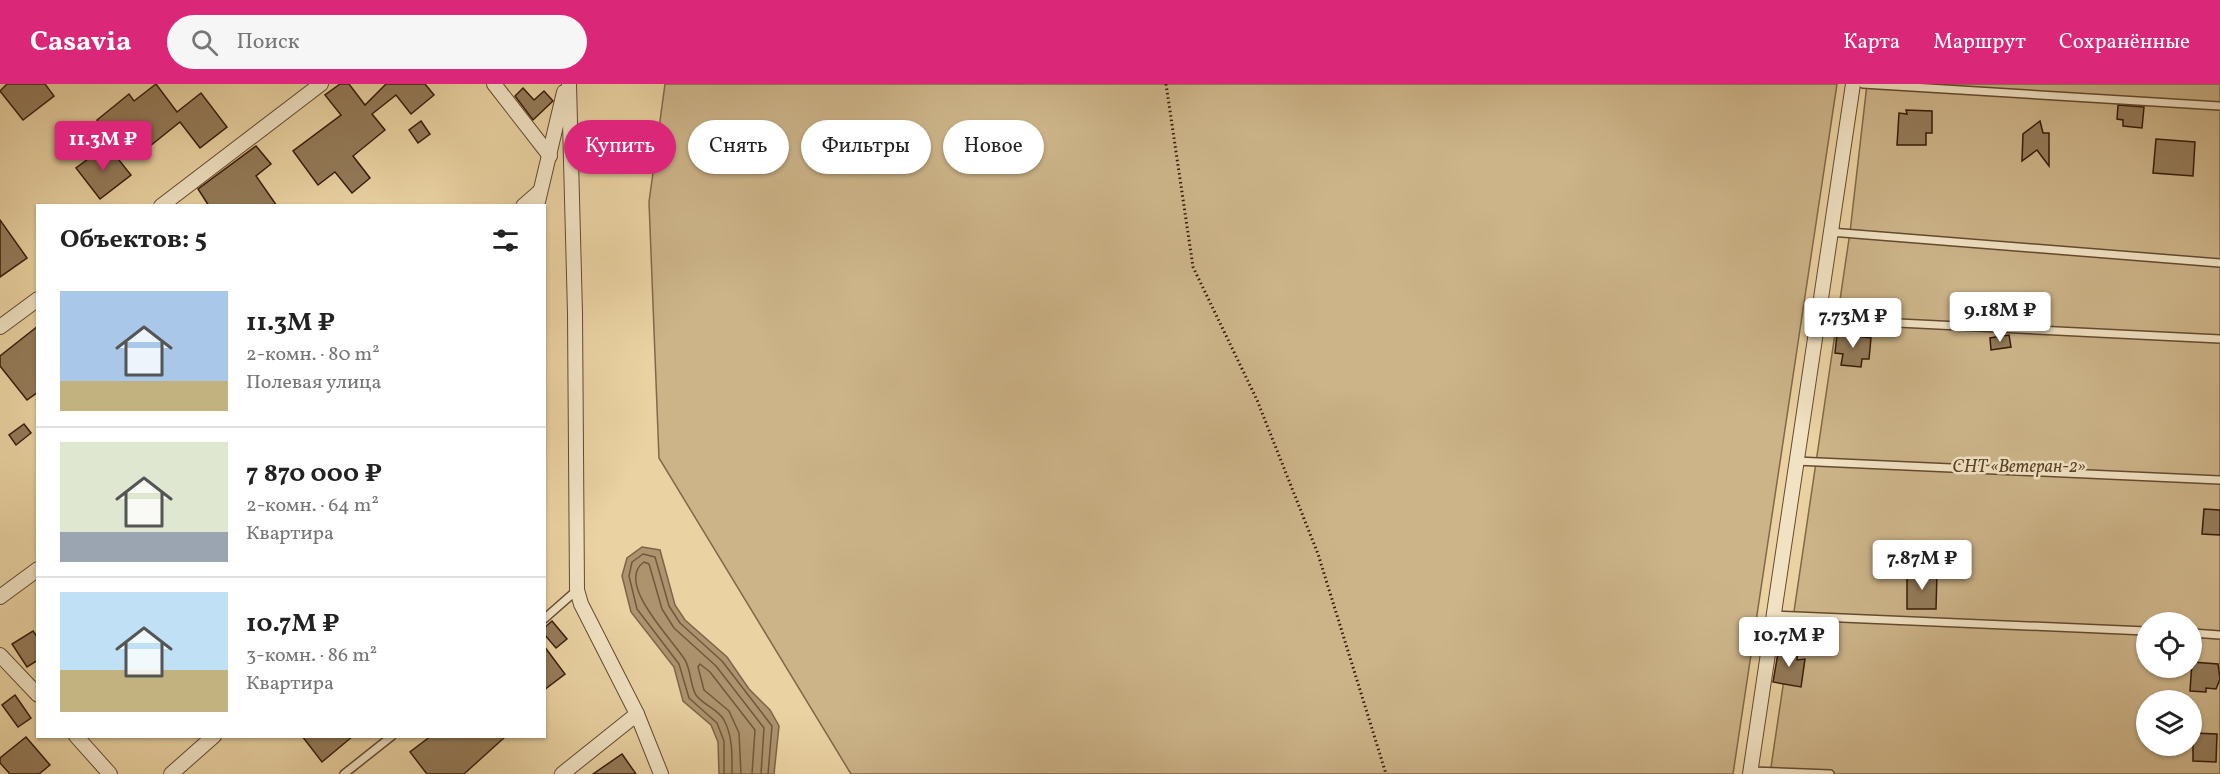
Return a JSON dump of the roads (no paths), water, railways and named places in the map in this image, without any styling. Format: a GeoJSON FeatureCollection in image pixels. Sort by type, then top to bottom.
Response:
{"type":"FeatureCollection","features":[{"type":"Feature","properties":{"kind":"street"},"geometry":{"type":"LineString","coordinates":[[164,204],[321,84]]}},
{"type":"Feature","properties":{"kind":"street"},"geometry":{"type":"LineString","coordinates":[[494,84],[550,156]]}},
{"type":"Feature","properties":{"kind":"street"},"geometry":{"type":"LineString","coordinates":[[538,199],[567,84]]}},
{"type":"Feature","properties":{"kind":"street"},"geometry":{"type":"LineString","coordinates":[[567,84],[575,313],[577,590],[581,604],[638,714],[661,774]]}},
{"type":"Feature","properties":{"kind":"street"},"geometry":{"type":"LineString","coordinates":[[1750,772],[1853,84]]}},
{"type":"Feature","properties":{"kind":"street"},"geometry":{"type":"LineString","coordinates":[[0,327],[36,300]]}},
{"type":"Feature","properties":{"kind":"street"},"geometry":{"type":"LineString","coordinates":[[0,597],[36,570]]}},
{"type":"Feature","properties":{"kind":"street"},"geometry":{"type":"LineString","coordinates":[[0,655],[36,693]]}},
{"type":"Feature","properties":{"kind":"street"},"geometry":{"type":"LineString","coordinates":[[562,774],[638,714]]}},
{"type":"Feature","properties":{"kind":"street"},"geometry":{"type":"LineString","coordinates":[[78,738],[110,774]]}},
{"type":"Feature","properties":{"kind":"street"},"geometry":{"type":"LineString","coordinates":[[171,774],[212,738]]}},
{"type":"Feature","properties":{"kind":"lane"},"geometry":{"type":"LineString","coordinates":[[1863,84],[2220,106]]}},
{"type":"Feature","properties":{"kind":"lane"},"geometry":{"type":"LineString","coordinates":[[1830,232],[2220,263]]}},
{"type":"Feature","properties":{"kind":"lane"},"geometry":{"type":"LineString","coordinates":[[1818,319],[2220,339]]}},
{"type":"Feature","properties":{"kind":"lane"},"geometry":{"type":"LineString","coordinates":[[1796,460],[2220,480]]}},
{"type":"Feature","properties":{"kind":"lane"},"geometry":{"type":"LineString","coordinates":[[546,617],[577,590]]}},
{"type":"Feature","properties":{"kind":"lane"},"geometry":{"type":"LineString","coordinates":[[1774,615],[2136,631]]}},
{"type":"Feature","properties":{"kind":"lane"},"geometry":{"type":"LineString","coordinates":[[2202,634],[2220,635]]}},
{"type":"Feature","properties":{"kind":"lane"},"geometry":{"type":"LineString","coordinates":[[344,774],[389,738]]}},
{"type":"Feature","properties":{"kind":"lane"},"geometry":{"type":"LineString","coordinates":[[1750,772],[1830,774]]}},
{"type":"Feature","properties":{"kind":"water"},"geometry":{"type":"Polygon","coordinates":[[[642,547],[660,550],[675,605],[685,620],[727,657],[749,689],[770,710],[779,726],[774,774],[719,774],[718,742],[711,725],[683,701],[674,667],[631,612],[622,576],[627,558],[642,547]]]}},
{"type":"Feature","properties":{"kind":"park label","name":"СНТ «Ветеран-2»"},"geometry":{"type":"Point","coordinates":[2019,466]}}]}
